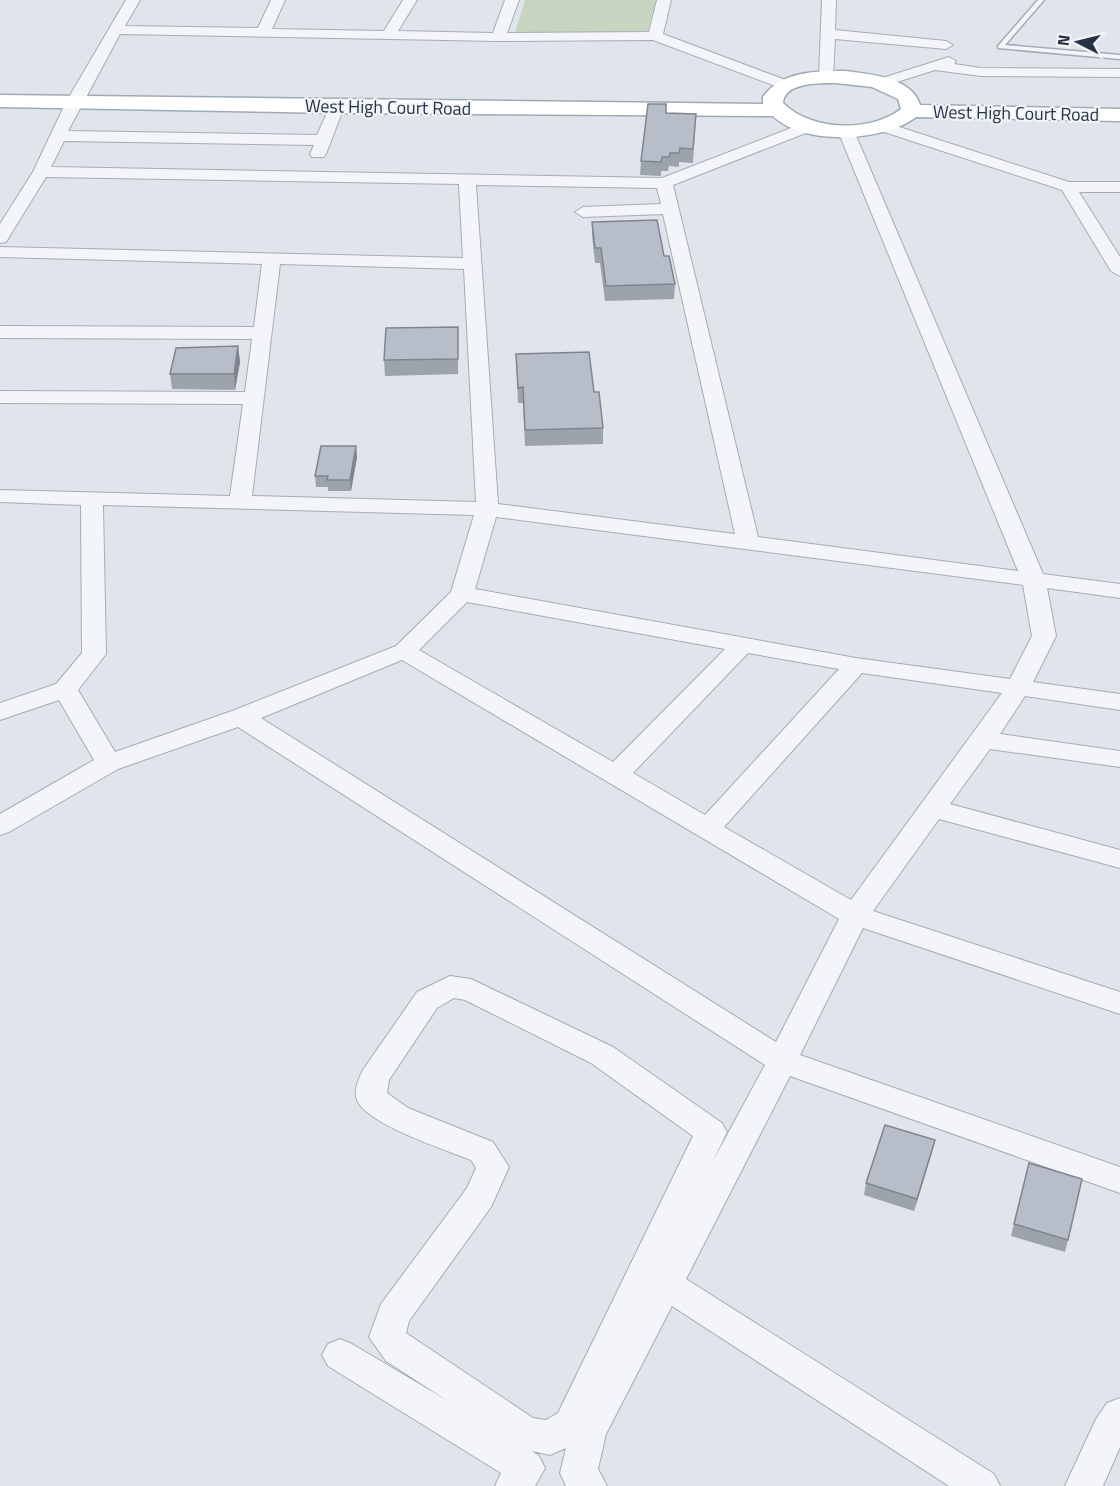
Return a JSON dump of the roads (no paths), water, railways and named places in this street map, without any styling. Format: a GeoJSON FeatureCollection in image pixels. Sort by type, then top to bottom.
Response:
{"type":"FeatureCollection","features":[{"type":"Feature","properties":{"kind":"main road"},"geometry":{"type":"LineString","coordinates":[[0,95],[75,99],[775,107],[796,122],[846,130],[884,127],[897,123],[912,108],[908,97],[897,89],[881,83],[826,77],[786,86],[778,91],[775,107]]}},
{"type":"Feature","properties":{"kind":"main road","name":"West High Court Road"},"geometry":{"type":"LineString","coordinates":[[0,100],[75,99],[336,107],[775,107]]}},
{"type":"Feature","properties":{"kind":"main road","name":"West High Court Road"},"geometry":{"type":"LineString","coordinates":[[912,108],[1120,109]]}},
{"type":"Feature","properties":{"kind":"main road","name":"West High Court Road"},"geometry":{"type":"LineString","coordinates":[[912,108],[1120,115]]}},
{"type":"Feature","properties":{"kind":"street"},"geometry":{"type":"LineString","coordinates":[[0,238],[41,172],[75,99],[133,0]]}},
{"type":"Feature","properties":{"kind":"street"},"geometry":{"type":"LineString","coordinates":[[264,31],[278,0]]}},
{"type":"Feature","properties":{"kind":"street"},"geometry":{"type":"LineString","coordinates":[[390,33],[410,0]]}},
{"type":"Feature","properties":{"kind":"street"},"geometry":{"type":"LineString","coordinates":[[498,37],[512,0]]}},
{"type":"Feature","properties":{"kind":"street"},"geometry":{"type":"LineString","coordinates":[[655,36],[664,0]]}},
{"type":"Feature","properties":{"kind":"street"},"geometry":{"type":"LineString","coordinates":[[826,77],[829,0]]}},
{"type":"Feature","properties":{"kind":"street"},"geometry":{"type":"LineString","coordinates":[[116,30],[390,33],[498,37],[655,36],[786,86]]}},
{"type":"Feature","properties":{"kind":"street"},"geometry":{"type":"LineString","coordinates":[[828,34],[946,45]]}},
{"type":"Feature","properties":{"kind":"street"},"geometry":{"type":"LineString","coordinates":[[881,83],[971,54]]}},
{"type":"Feature","properties":{"kind":"street"},"geometry":{"type":"LineString","coordinates":[[934,66],[981,72],[1120,73]]}},
{"type":"Feature","properties":{"kind":"street"},"geometry":{"type":"LineString","coordinates":[[309,176],[336,107]]}},
{"type":"Feature","properties":{"kind":"street"},"geometry":{"type":"LineString","coordinates":[[41,172],[664,183],[810,126]]}},
{"type":"Feature","properties":{"kind":"street"},"geometry":{"type":"LineString","coordinates":[[884,127],[1068,187],[1120,187]]}},
{"type":"Feature","properties":{"kind":"street"},"geometry":{"type":"LineString","coordinates":[[716,1155],[711,1132],[602,1055],[471,990],[450,987],[427,1000],[374,1078],[371,1098],[397,1117],[482,1151],[493,1167],[479,1197],[393,1315],[387,1336],[398,1350],[525,1433],[550,1438],[571,1425],[654,1279],[716,1155],[782,1061],[855,915],[983,740],[1017,689],[1044,636],[1034,581],[846,130]]}},
{"type":"Feature","properties":{"kind":"street"},"geometry":{"type":"LineString","coordinates":[[58,136],[323,140]]}},
{"type":"Feature","properties":{"kind":"street"},"geometry":{"type":"LineString","coordinates":[[0,826],[110,763],[241,717],[404,651],[462,594],[487,509],[467,179]]}},
{"type":"Feature","properties":{"kind":"street"},"geometry":{"type":"LineString","coordinates":[[664,183],[748,543]]}},
{"type":"Feature","properties":{"kind":"street"},"geometry":{"type":"LineString","coordinates":[[1068,187],[1120,271]]}},
{"type":"Feature","properties":{"kind":"street"},"geometry":{"type":"LineString","coordinates":[[583,212],[648,216],[670,209]]}},
{"type":"Feature","properties":{"kind":"street"},"geometry":{"type":"LineString","coordinates":[[0,252],[472,264]]}},
{"type":"Feature","properties":{"kind":"street"},"geometry":{"type":"LineString","coordinates":[[240,502],[272,259]]}},
{"type":"Feature","properties":{"kind":"street"},"geometry":{"type":"LineString","coordinates":[[0,332],[262,333]]}},
{"type":"Feature","properties":{"kind":"street"},"geometry":{"type":"LineString","coordinates":[[0,397],[254,398]]}},
{"type":"Feature","properties":{"kind":"street"},"geometry":{"type":"LineString","coordinates":[[0,496],[487,509],[1120,591]]}},
{"type":"Feature","properties":{"kind":"street"},"geometry":{"type":"LineString","coordinates":[[0,712],[65,689],[94,654],[92,498]]}},
{"type":"Feature","properties":{"kind":"street"},"geometry":{"type":"LineString","coordinates":[[462,594],[856,665],[1120,702]]}},
{"type":"Feature","properties":{"kind":"street"},"geometry":{"type":"LineString","coordinates":[[615,776],[742,645]]}},
{"type":"Feature","properties":{"kind":"street"},"geometry":{"type":"LineString","coordinates":[[404,651],[855,915],[1120,1003]]}},
{"type":"Feature","properties":{"kind":"street"},"geometry":{"type":"LineString","coordinates":[[707,829],[856,665]]}},
{"type":"Feature","properties":{"kind":"street"},"geometry":{"type":"LineString","coordinates":[[65,689],[110,763]]}},
{"type":"Feature","properties":{"kind":"street"},"geometry":{"type":"LineString","coordinates":[[241,717],[782,1061],[1120,1180]]}},
{"type":"Feature","properties":{"kind":"street"},"geometry":{"type":"LineString","coordinates":[[983,740],[1120,759]]}},
{"type":"Feature","properties":{"kind":"street"},"geometry":{"type":"LineString","coordinates":[[933,808],[1120,859]]}},
{"type":"Feature","properties":{"kind":"street"},"geometry":{"type":"LineString","coordinates":[[654,1279],[977,1484]]}},
{"type":"Feature","properties":{"kind":"street"},"geometry":{"type":"LineString","coordinates":[[588,1486],[579,1473],[588,1432],[654,1279]]}},
{"type":"Feature","properties":{"kind":"street"},"geometry":{"type":"LineString","coordinates":[[340,1355],[526,1468],[514,1486]]}},
{"type":"Feature","properties":{"kind":"street"},"geometry":{"type":"LineString","coordinates":[[1084,1486],[1109,1431],[1120,1415]]}},
{"type":"Feature","properties":{"kind":"lane"},"geometry":{"type":"LineString","coordinates":[[1041,0],[1000,47],[1120,57]]}}]}
